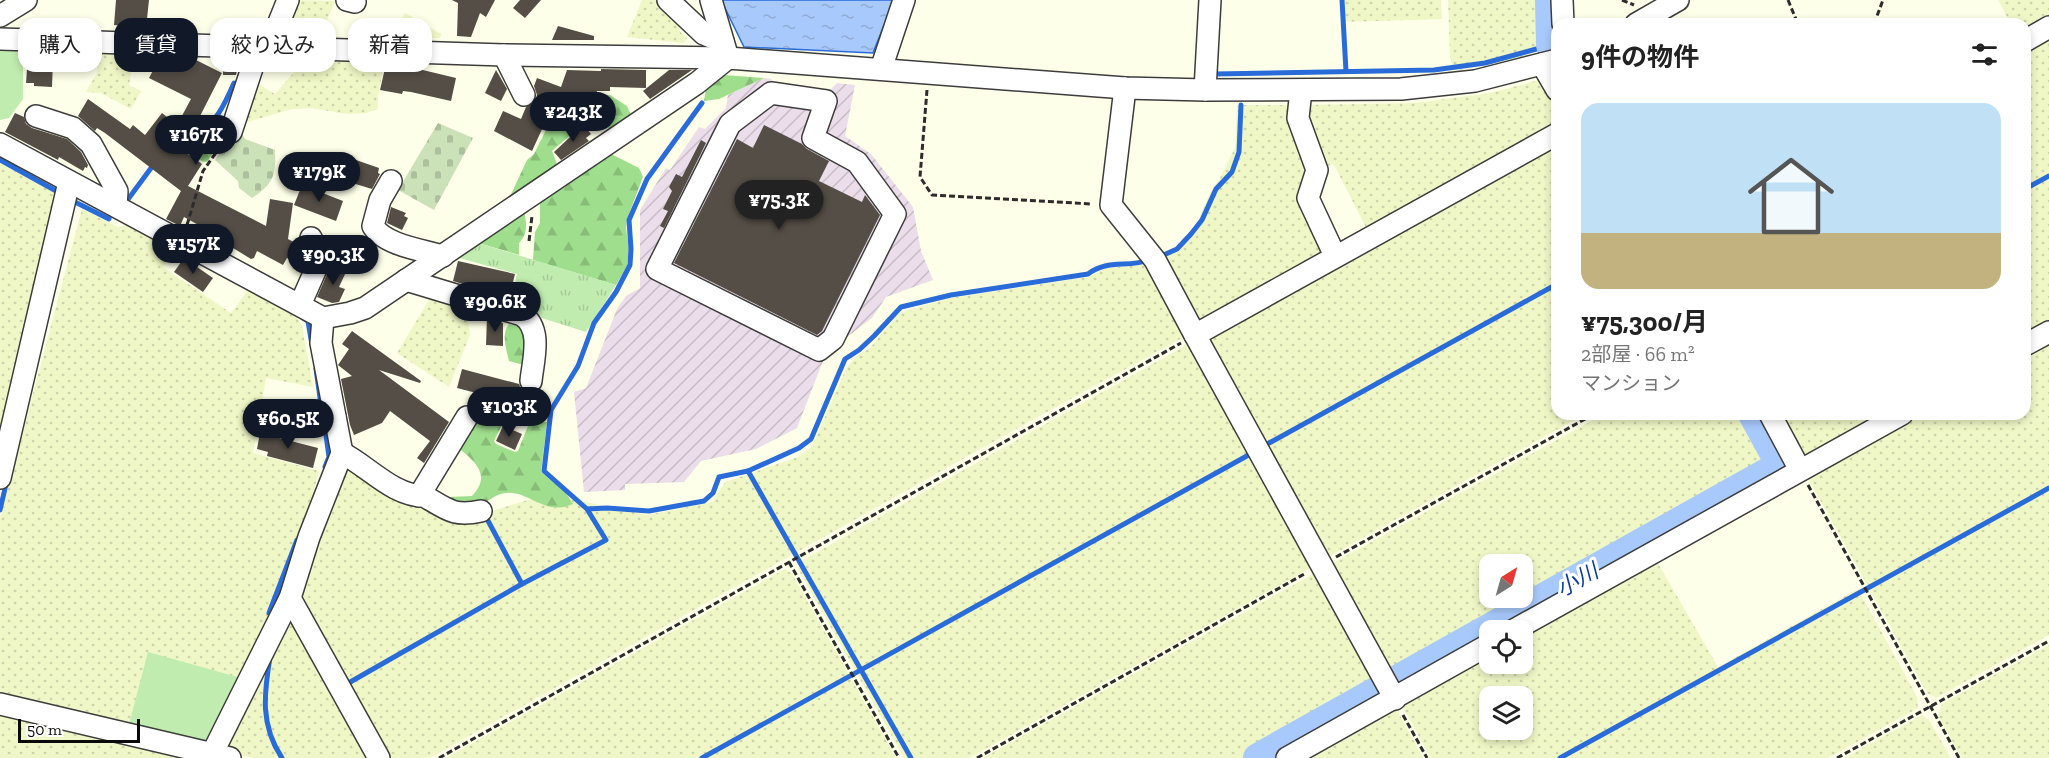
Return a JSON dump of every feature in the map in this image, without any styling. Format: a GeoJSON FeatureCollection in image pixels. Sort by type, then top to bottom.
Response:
{"type":"FeatureCollection","features":[{"type":"Feature","properties":{"kind":"street"},"geometry":{"type":"LineString","coordinates":[[0,16],[26,0]]}},
{"type":"Feature","properties":{"kind":"street"},"geometry":{"type":"LineString","coordinates":[[279,18],[288,0]]}},
{"type":"Feature","properties":{"kind":"street"},"geometry":{"type":"LineString","coordinates":[[668,0],[704,34],[726,50]]}},
{"type":"Feature","properties":{"kind":"street"},"geometry":{"type":"LineString","coordinates":[[711,0],[726,50]]}},
{"type":"Feature","properties":{"kind":"street"},"geometry":{"type":"LineString","coordinates":[[881,69],[904,0]]}},
{"type":"Feature","properties":{"kind":"street"},"geometry":{"type":"LineString","coordinates":[[1205,90],[1210,0]]}},
{"type":"Feature","properties":{"kind":"street"},"geometry":{"type":"LineString","coordinates":[[1562,0],[1563,18]]}},
{"type":"Feature","properties":{"kind":"street"},"geometry":{"type":"LineString","coordinates":[[1646,18],[1678,0]]}},
{"type":"Feature","properties":{"kind":"street"},"geometry":{"type":"LineString","coordinates":[[2031,38],[2049,27]]}},
{"type":"Feature","properties":{"kind":"street"},"geometry":{"type":"LineString","coordinates":[[0,39],[210,45]]}},
{"type":"Feature","properties":{"kind":"street"},"geometry":{"type":"LineString","coordinates":[[336,49],[504,55],[726,50],[809,64],[1125,88],[1205,90],[1401,89],[1475,81],[1548,63]]}},
{"type":"Feature","properties":{"kind":"street"},"geometry":{"type":"LineString","coordinates":[[0,144],[323,318],[364,308],[443,256],[697,83],[726,50]]}},
{"type":"Feature","properties":{"kind":"street"},"geometry":{"type":"LineString","coordinates":[[504,55],[524,95]]}},
{"type":"Feature","properties":{"kind":"street"},"geometry":{"type":"LineString","coordinates":[[804,98],[809,64]]}},
{"type":"Feature","properties":{"kind":"street"},"geometry":{"type":"LineString","coordinates":[[231,132],[254,72]]}},
{"type":"Feature","properties":{"kind":"street"},"geometry":{"type":"LineString","coordinates":[[1125,88],[1111,205],[1155,260],[1395,699]]}},
{"type":"Feature","properties":{"kind":"street"},"geometry":{"type":"LineString","coordinates":[[1301,90],[1298,118],[1317,170],[1308,198],[1335,256]]}},
{"type":"Feature","properties":{"kind":"street"},"geometry":{"type":"LineString","coordinates":[[771,93],[804,98],[826,101],[813,138],[857,162],[895,214],[833,339],[819,350],[657,269],[730,124],[771,93]]}},
{"type":"Feature","properties":{"kind":"street"},"geometry":{"type":"LineString","coordinates":[[36,116],[73,128],[91,144],[117,191],[116,206]]}},
{"type":"Feature","properties":{"kind":"street"},"geometry":{"type":"LineString","coordinates":[[1195,335],[1551,137]]}},
{"type":"Feature","properties":{"kind":"street"},"geometry":{"type":"LineString","coordinates":[[391,181],[380,200],[373,226],[377,232],[399,245],[443,256]]}},
{"type":"Feature","properties":{"kind":"street"},"geometry":{"type":"LineString","coordinates":[[0,478],[69,182]]}},
{"type":"Feature","properties":{"kind":"street"},"geometry":{"type":"LineString","coordinates":[[300,305],[319,262],[318,252],[311,238]]}},
{"type":"Feature","properties":{"kind":"street"},"geometry":{"type":"LineString","coordinates":[[406,280],[522,315],[528,319],[535,332],[531,381]]}},
{"type":"Feature","properties":{"kind":"street"},"geometry":{"type":"LineString","coordinates":[[0,704],[217,757],[290,598],[309,537],[342,453],[321,343],[323,318]]}},
{"type":"Feature","properties":{"kind":"street"},"geometry":{"type":"LineString","coordinates":[[2031,342],[2049,332]]}},
{"type":"Feature","properties":{"kind":"street"},"geometry":{"type":"LineString","coordinates":[[282,414],[318,421],[335,417]]}},
{"type":"Feature","properties":{"kind":"street"},"geometry":{"type":"LineString","coordinates":[[418,496],[467,417]]}},
{"type":"Feature","properties":{"kind":"street"},"geometry":{"type":"LineString","coordinates":[[1773,420],[1800,470]]}},
{"type":"Feature","properties":{"kind":"street"},"geometry":{"type":"LineString","coordinates":[[1532,620],[1891,420]]}},
{"type":"Feature","properties":{"kind":"street"},"geometry":{"type":"LineString","coordinates":[[342,453],[393,487],[424,496],[455,513],[465,515],[481,511]]}},
{"type":"Feature","properties":{"kind":"street"},"geometry":{"type":"LineString","coordinates":[[290,598],[379,758]]}},
{"type":"Feature","properties":{"kind":"street"},"geometry":{"type":"LineString","coordinates":[[1287,758],[1479,650]]}},
{"type":"Feature","properties":{"kind":"path"},"geometry":{"type":"LineString","coordinates":[[1788,0],[1796,18]]}},
{"type":"Feature","properties":{"kind":"path"},"geometry":{"type":"LineString","coordinates":[[1876,18],[1882,0]]}},
{"type":"Feature","properties":{"kind":"path"},"geometry":{"type":"LineString","coordinates":[[929,74],[920,177],[932,195],[1111,205]]}},
{"type":"Feature","properties":{"kind":"path"},"geometry":{"type":"LineString","coordinates":[[179,240],[190,218],[203,171],[231,132]]}},
{"type":"Feature","properties":{"kind":"path"},"geometry":{"type":"LineString","coordinates":[[439,758],[1195,335]]}},
{"type":"Feature","properties":{"kind":"path"},"geometry":{"type":"LineString","coordinates":[[977,758],[1583,420]]}},
{"type":"Feature","properties":{"kind":"path"},"geometry":{"type":"LineString","coordinates":[[1800,470],[1959,758]]}},
{"type":"Feature","properties":{"kind":"path"},"geometry":{"type":"LineString","coordinates":[[789,562],[899,758]]}},
{"type":"Feature","properties":{"kind":"path"},"geometry":{"type":"LineString","coordinates":[[1838,758],[2049,641]]}},
{"type":"Feature","properties":{"kind":"path"},"geometry":{"type":"LineString","coordinates":[[1395,699],[1427,758]]}},
{"type":"Feature","properties":{"kind":"shaded area"},"geometry":{"type":"Polygon","coordinates":[[[764,78],[771,79],[776,85],[831,89],[837,83],[855,85],[845,136],[871,154],[913,207],[921,251],[933,280],[886,297],[872,318],[826,353],[797,428],[756,449],[701,461],[684,482],[625,484],[625,490],[584,492],[574,392],[586,388],[617,309],[626,296],[640,288],[640,210],[666,168],[670,170],[699,127],[705,129],[726,108],[728,95],[764,78]]]}},
{"type":"Feature","properties":{"kind":"green space"},"geometry":{"type":"Polygon","coordinates":[[[293,0],[335,1],[328,18],[289,18],[293,0]]]}},
{"type":"Feature","properties":{"kind":"green space"},"geometry":{"type":"Polygon","coordinates":[[[642,0],[661,0],[683,19],[678,30],[687,38],[684,43],[627,37],[642,0]]]}},
{"type":"Feature","properties":{"kind":"green space"},"geometry":{"type":"Polygon","coordinates":[[[1341,0],[1441,0],[1442,19],[1342,22],[1341,0]]]}},
{"type":"Feature","properties":{"kind":"green space"},"geometry":{"type":"Polygon","coordinates":[[[1448,0],[1554,0],[1551,43],[1545,50],[1507,61],[1454,71],[1450,57],[1448,0]]]}},
{"type":"Feature","properties":{"kind":"green space"},"geometry":{"type":"Polygon","coordinates":[[[1998,0],[2049,0],[2049,21],[2031,32],[2031,18],[2008,18],[1998,0]]]}},
{"type":"Feature","properties":{"kind":"green space"},"geometry":{"type":"Polygon","coordinates":[[[405,13],[414,18],[402,18],[405,13]]]}},
{"type":"Feature","properties":{"kind":"green space"},"geometry":{"type":"Polygon","coordinates":[[[432,29],[441,34],[440,38],[432,38],[432,29]]]}},
{"type":"Feature","properties":{"kind":"green space"},"geometry":{"type":"Polygon","coordinates":[[[2049,34],[2049,321],[2031,331],[2031,44],[2049,34]]]}},
{"type":"Feature","properties":{"kind":"green space"},"geometry":{"type":"Polygon","coordinates":[[[0,50],[18,51],[18,72],[23,72],[23,99],[9,118],[0,120],[0,50]]]}},
{"type":"Feature","properties":{"kind":"green space"},"geometry":{"type":"Polygon","coordinates":[[[102,52],[114,52],[114,72],[131,72],[129,85],[141,91],[131,109],[101,93],[86,92],[97,73],[102,72],[102,52]]]}},
{"type":"Feature","properties":{"kind":"green space"},"geometry":{"type":"Polygon","coordinates":[[[336,60],[348,61],[348,72],[382,72],[378,109],[366,113],[346,114],[311,108],[292,109],[238,125],[255,82],[275,94],[294,72],[336,72],[336,60]]]}},
{"type":"Feature","properties":{"kind":"green space"},"geometry":{"type":"Polygon","coordinates":[[[724,75],[764,78],[719,99],[704,101],[706,89],[724,75]]]}},
{"type":"Feature","properties":{"kind":"green space"},"geometry":{"type":"Polygon","coordinates":[[[1542,79],[1551,90],[1551,131],[1369,233],[1333,163],[1323,169],[1304,105],[1415,103],[1491,93],[1542,79]]]}},
{"type":"Feature","properties":{"kind":"green space"},"geometry":{"type":"Polygon","coordinates":[[[610,95],[627,106],[631,115],[627,122],[616,131],[602,125],[582,125],[552,151],[558,167],[506,205],[527,160],[534,154],[548,126],[554,121],[571,115],[581,117],[602,97],[610,95]]]}},
{"type":"Feature","properties":{"kind":"green space"},"geometry":{"type":"Polygon","coordinates":[[[1237,105],[1296,105],[1330,252],[1202,328],[1159,254],[1177,247],[1197,223],[1210,193],[1235,148],[1237,105]]]}},
{"type":"Feature","properties":{"kind":"green space"},"geometry":{"type":"Polygon","coordinates":[[[214,123],[227,132],[207,162],[203,162],[184,147],[214,123]]]}},
{"type":"Feature","properties":{"kind":"green space"},"geometry":{"type":"Polygon","coordinates":[[[438,123],[473,138],[434,210],[398,190],[438,123]]]}},
{"type":"Feature","properties":{"kind":"green space"},"geometry":{"type":"Polygon","coordinates":[[[240,130],[245,139],[275,150],[272,178],[265,188],[252,198],[239,188],[238,181],[215,160],[233,133],[240,130]]]}},
{"type":"Feature","properties":{"kind":"green space"},"geometry":{"type":"Polygon","coordinates":[[[1551,140],[1551,420],[1574,420],[1330,556],[1324,557],[1204,340],[1551,140]]]}},
{"type":"Feature","properties":{"kind":"green space"},"geometry":{"type":"Polygon","coordinates":[[[609,153],[639,168],[643,177],[627,219],[629,249],[627,266],[616,285],[533,260],[535,232],[540,223],[540,204],[550,190],[609,153]]]}},
{"type":"Feature","properties":{"kind":"green space"},"geometry":{"type":"Polygon","coordinates":[[[0,163],[61,196],[0,456],[0,163]]]}},
{"type":"Feature","properties":{"kind":"green space"},"geometry":{"type":"Polygon","coordinates":[[[82,209],[118,227],[135,224],[177,248],[163,267],[231,313],[248,290],[296,316],[302,326],[313,387],[266,378],[253,453],[319,471],[289,581],[241,678],[128,728],[0,698],[0,518],[82,209]]]}},
{"type":"Feature","properties":{"kind":"green space"},"geometry":{"type":"Polygon","coordinates":[[[524,209],[526,227],[519,243],[519,255],[475,242],[524,209]]]}},
{"type":"Feature","properties":{"kind":"green space"},"geometry":{"type":"Polygon","coordinates":[[[475,242],[616,285],[586,332],[510,308],[517,274],[452,256],[475,242]]]}},
{"type":"Feature","properties":{"kind":"green space"},"geometry":{"type":"Polygon","coordinates":[[[1144,265],[1186,336],[430,758],[383,758],[298,596],[344,462],[465,519],[548,494],[647,515],[712,502],[725,482],[798,457],[812,446],[846,369],[855,357],[870,348],[899,313],[950,298],[1088,277],[1107,268],[1144,265]]]}},
{"type":"Feature","properties":{"kind":"green space"},"geometry":{"type":"Polygon","coordinates":[[[432,295],[466,309],[470,335],[449,387],[397,353],[432,295]]]}},
{"type":"Feature","properties":{"kind":"green space"},"geometry":{"type":"Polygon","coordinates":[[[509,324],[525,328],[532,334],[524,365],[509,361],[505,332],[509,324]]]}},
{"type":"Feature","properties":{"kind":"green space"},"geometry":{"type":"Polygon","coordinates":[[[2049,341],[2049,635],[1936,698],[1927,693],[1809,480],[1810,474],[1907,420],[2031,420],[2031,351],[2049,341]]]}},
{"type":"Feature","properties":{"kind":"green space"},"geometry":{"type":"Polygon","coordinates":[[[1190,343],[1312,567],[969,758],[904,758],[798,569],[803,560],[1190,343]]]}},
{"type":"Feature","properties":{"kind":"green space"},"geometry":{"type":"Polygon","coordinates":[[[482,409],[498,409],[503,420],[494,441],[515,452],[518,451],[528,426],[535,421],[547,422],[541,472],[566,493],[573,504],[560,507],[548,506],[517,494],[506,493],[494,497],[480,508],[448,505],[448,497],[472,496],[481,481],[481,474],[474,462],[456,446],[476,412],[482,409]]]}},
{"type":"Feature","properties":{"kind":"green space"},"geometry":{"type":"Polygon","coordinates":[[[1593,420],[1765,420],[1786,458],[1787,469],[1519,620],[1479,620],[1479,642],[1400,687],[1328,568],[1333,563],[1593,420]]]}},
{"type":"Feature","properties":{"kind":"green space"},"geometry":{"type":"Polygon","coordinates":[[[1784,420],[1875,420],[1812,456],[1805,454],[1784,420]]]}},
{"type":"Feature","properties":{"kind":"green space"},"geometry":{"type":"Polygon","coordinates":[[[1656,560],[1718,667],[1858,589],[1917,697],[1918,708],[1828,758],[1431,758],[1403,708],[1406,699],[1479,659],[1479,674],[1533,674],[1533,629],[1656,560]]]}},
{"type":"Feature","properties":{"kind":"green space"},"geometry":{"type":"Polygon","coordinates":[[[785,569],[792,574],[896,758],[446,758],[785,569]]]}},
{"type":"Feature","properties":{"kind":"green space"},"geometry":{"type":"Polygon","coordinates":[[[1315,573],[1386,693],[1271,758],[983,758],[1315,573]]]}},
{"type":"Feature","properties":{"kind":"green space"},"geometry":{"type":"Polygon","coordinates":[[[289,620],[300,626],[373,758],[253,758],[226,752],[221,746],[289,620]]]}},
{"type":"Feature","properties":{"kind":"green space"},"geometry":{"type":"Polygon","coordinates":[[[2049,645],[2049,758],[1962,758],[1938,716],[1942,704],[2049,645]]]}},
{"type":"Feature","properties":{"kind":"green space"},"geometry":{"type":"Polygon","coordinates":[[[148,652],[241,678],[209,743],[128,728],[148,652]]]}},
{"type":"Feature","properties":{"kind":"green space"},"geometry":{"type":"Polygon","coordinates":[[[0,708],[200,758],[0,758],[0,708]]]}},
{"type":"Feature","properties":{"kind":"green space"},"geometry":{"type":"Polygon","coordinates":[[[1391,709],[1398,712],[1423,758],[1302,758],[1391,709]]]}},
{"type":"Feature","properties":{"kind":"green space"},"geometry":{"type":"Polygon","coordinates":[[[1922,715],[1929,720],[1951,758],[1845,758],[1922,715]]]}},
{"type":"Feature","properties":{"kind":"water"},"geometry":{"type":"Polygon","coordinates":[[[721,0],[894,0],[873,53],[744,47],[721,0]]]}},
{"type":"Feature","properties":{"kind":"building"},"geometry":{"type":"Polygon","coordinates":[[[116,0],[149,0],[147,18],[115,18],[116,0]]]}},
{"type":"Feature","properties":{"kind":"building"},"geometry":{"type":"Polygon","coordinates":[[[452,0],[495,0],[486,17],[480,13],[471,37],[457,36],[458,3],[452,0]]]}},
{"type":"Feature","properties":{"kind":"building"},"geometry":{"type":"Polygon","coordinates":[[[520,0],[541,0],[525,18],[513,8],[520,0]]]}},
{"type":"Feature","properties":{"kind":"building"},"geometry":{"type":"Polygon","coordinates":[[[558,26],[594,36],[594,40],[552,40],[558,26]]]}},
{"type":"Feature","properties":{"kind":"building"},"geometry":{"type":"Polygon","coordinates":[[[198,61],[210,67],[210,72],[222,73],[198,120],[201,124],[174,144],[202,164],[188,186],[266,226],[270,199],[293,203],[288,239],[299,245],[291,260],[287,258],[283,265],[257,251],[251,259],[220,240],[222,238],[184,217],[180,226],[166,219],[181,191],[105,133],[97,128],[95,131],[78,116],[88,99],[130,129],[133,125],[145,135],[162,113],[177,125],[191,99],[149,78],[152,72],[198,72],[198,61]]]}},
{"type":"Feature","properties":{"kind":"building"},"geometry":{"type":"Polygon","coordinates":[[[601,69],[646,70],[646,88],[610,87],[610,91],[597,91],[595,105],[586,103],[578,125],[549,114],[532,151],[494,131],[503,111],[521,119],[526,107],[535,101],[537,95],[534,86],[537,78],[561,87],[567,70],[601,71],[601,69]]]}},
{"type":"Feature","properties":{"kind":"building"},"geometry":{"type":"Polygon","coordinates":[[[496,70],[507,89],[501,101],[485,93],[496,70]]]}},
{"type":"Feature","properties":{"kind":"building"},"geometry":{"type":"Polygon","coordinates":[[[669,70],[692,70],[650,99],[643,91],[669,70]]]}},
{"type":"Feature","properties":{"kind":"building"},"geometry":{"type":"Polygon","coordinates":[[[27,72],[53,72],[52,87],[26,83],[27,72]]]}},
{"type":"Feature","properties":{"kind":"building"},"geometry":{"type":"Polygon","coordinates":[[[223,72],[237,72],[236,75],[223,75],[223,72]]]}},
{"type":"Feature","properties":{"kind":"building"},"geometry":{"type":"Polygon","coordinates":[[[384,72],[431,72],[456,78],[451,101],[411,92],[403,91],[402,94],[380,90],[384,72]]]}},
{"type":"Feature","properties":{"kind":"building"},"geometry":{"type":"Polygon","coordinates":[[[15,113],[24,117],[26,124],[32,128],[67,139],[81,152],[88,165],[87,168],[85,167],[83,171],[5,132],[15,113]]]}},
{"type":"Feature","properties":{"kind":"building"},"geometry":{"type":"Polygon","coordinates":[[[583,125],[591,134],[586,138],[589,141],[561,160],[554,152],[583,125]]]}},
{"type":"Feature","properties":{"kind":"building"},"geometry":{"type":"Polygon","coordinates":[[[764,125],[829,161],[819,181],[862,202],[865,195],[880,215],[822,331],[817,335],[674,263],[737,139],[753,148],[764,125]]]}},
{"type":"Feature","properties":{"kind":"building"},"geometry":{"type":"Polygon","coordinates":[[[701,140],[706,143],[664,228],[660,226],[668,211],[663,209],[672,191],[669,187],[676,174],[682,177],[701,140]]]}},
{"type":"Feature","properties":{"kind":"building"},"geometry":{"type":"Polygon","coordinates":[[[356,160],[379,168],[378,173],[380,174],[372,189],[349,182],[356,160]]]}},
{"type":"Feature","properties":{"kind":"building"},"geometry":{"type":"Polygon","coordinates":[[[302,185],[343,201],[336,221],[294,205],[302,185]]]}},
{"type":"Feature","properties":{"kind":"building"},"geometry":{"type":"Polygon","coordinates":[[[391,207],[406,213],[404,216],[408,218],[402,230],[387,223],[391,207]]]}},
{"type":"Feature","properties":{"kind":"building"},"geometry":{"type":"Polygon","coordinates":[[[184,258],[213,278],[203,292],[174,272],[184,258]]]}},
{"type":"Feature","properties":{"kind":"building"},"geometry":{"type":"Polygon","coordinates":[[[458,261],[515,274],[509,298],[453,281],[458,261]]]}},
{"type":"Feature","properties":{"kind":"building"},"geometry":{"type":"Polygon","coordinates":[[[331,265],[346,272],[339,287],[345,289],[339,302],[332,303],[317,297],[331,265]]]}},
{"type":"Feature","properties":{"kind":"building"},"geometry":{"type":"Polygon","coordinates":[[[487,318],[503,323],[503,346],[486,345],[487,318]]]}},
{"type":"Feature","properties":{"kind":"building"},"geometry":{"type":"Polygon","coordinates":[[[352,331],[421,381],[420,383],[379,370],[449,422],[424,463],[417,458],[430,441],[390,411],[382,423],[354,435],[341,379],[352,376],[338,365],[349,349],[342,344],[352,331]]]}},
{"type":"Feature","properties":{"kind":"building"},"geometry":{"type":"Polygon","coordinates":[[[462,369],[519,384],[522,392],[540,396],[536,416],[522,413],[523,405],[457,388],[462,369]]]}},
{"type":"Feature","properties":{"kind":"building"},"geometry":{"type":"Polygon","coordinates":[[[503,426],[522,434],[515,450],[496,441],[503,426]]]}},
{"type":"Feature","properties":{"kind":"building"},"geometry":{"type":"Polygon","coordinates":[[[260,433],[318,448],[313,468],[267,456],[268,452],[257,449],[260,433]]]}},
{"type":"Feature","properties":{"kind":"waterway"},"geometry":{"type":"LineString","coordinates":[[1342,0],[1346,71]]}},
{"type":"Feature","properties":{"kind":"waterway","name":"小川"},"geometry":{"type":"LineString","coordinates":[[1550,0],[1551,45]]}},
{"type":"Feature","properties":{"kind":"waterway"},"geometry":{"type":"LineString","coordinates":[[1215,74],[1434,70],[1485,63],[1551,45]]}},
{"type":"Feature","properties":{"kind":"waterway"},"geometry":{"type":"LineString","coordinates":[[172,146],[186,142],[214,119],[223,107],[234,83]]}},
{"type":"Feature","properties":{"kind":"waterway"},"geometry":{"type":"LineString","coordinates":[[346,687],[345,685],[522,584],[606,540],[587,509],[544,471],[551,410],[578,366],[594,323],[616,292],[630,265],[629,220],[647,179],[702,103]]}},
{"type":"Feature","properties":{"kind":"waterway"},"geometry":{"type":"LineString","coordinates":[[1159,257],[1177,249],[1191,234],[1202,220],[1216,189],[1232,172],[1239,152],[1241,105]]}},
{"type":"Feature","properties":{"kind":"waterway"},"geometry":{"type":"LineString","coordinates":[[0,160],[58,192]]}},
{"type":"Feature","properties":{"kind":"waterway"},"geometry":{"type":"LineString","coordinates":[[126,202],[154,164]]}},
{"type":"Feature","properties":{"kind":"waterway"},"geometry":{"type":"LineString","coordinates":[[2031,186],[2049,176]]}},
{"type":"Feature","properties":{"kind":"waterway"},"geometry":{"type":"LineString","coordinates":[[72,205],[73,201],[109,219]]}},
{"type":"Feature","properties":{"kind":"waterway"},"geometry":{"type":"LineString","coordinates":[[587,509],[649,511],[704,501],[713,493],[719,477],[748,471],[799,448],[811,439],[845,359],[859,350],[901,307],[951,295],[1088,274],[1095,269],[1110,265],[1150,260]]}},
{"type":"Feature","properties":{"kind":"waterway"},"geometry":{"type":"LineString","coordinates":[[1262,447],[1551,287]]}},
{"type":"Feature","properties":{"kind":"waterway"},"geometry":{"type":"LineString","coordinates":[[303,318],[308,321],[312,345]]}},
{"type":"Feature","properties":{"kind":"waterway"},"geometry":{"type":"LineString","coordinates":[[316,369],[322,412]]}},
{"type":"Feature","properties":{"kind":"waterway","name":"小川"},"geometry":{"type":"LineString","coordinates":[[1258,758],[1781,465],[1756,420]]}},
{"type":"Feature","properties":{"kind":"waterway"},"geometry":{"type":"LineString","coordinates":[[325,428],[329,457],[325,467]]}},
{"type":"Feature","properties":{"kind":"waterway"},"geometry":{"type":"LineString","coordinates":[[702,758],[1254,452]]}},
{"type":"Feature","properties":{"kind":"waterway"},"geometry":{"type":"LineString","coordinates":[[748,471],[911,758]]}},
{"type":"Feature","properties":{"kind":"waterway"},"geometry":{"type":"LineString","coordinates":[[0,510],[7,480]]}},
{"type":"Feature","properties":{"kind":"waterway"},"geometry":{"type":"LineString","coordinates":[[1560,758],[2049,488]]}},
{"type":"Feature","properties":{"kind":"waterway"},"geometry":{"type":"LineString","coordinates":[[486,517],[522,584]]}},
{"type":"Feature","properties":{"kind":"waterway"},"geometry":{"type":"LineString","coordinates":[[269,613],[297,540]]}},
{"type":"Feature","properties":{"kind":"waterway"},"geometry":{"type":"LineString","coordinates":[[270,657],[265,697],[267,721],[270,734],[282,758]]}}]}
